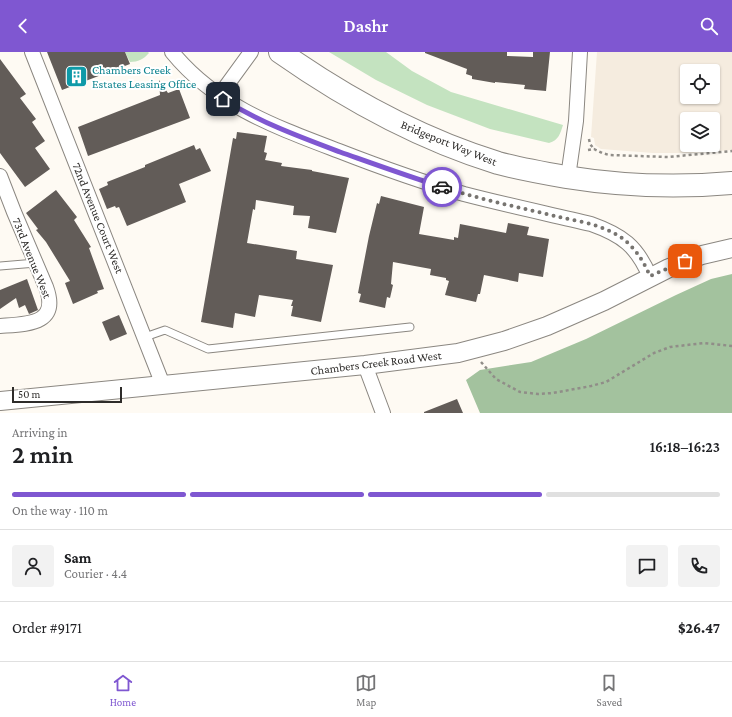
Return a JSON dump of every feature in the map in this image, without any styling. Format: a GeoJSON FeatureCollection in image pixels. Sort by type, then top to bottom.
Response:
{"type":"FeatureCollection","features":[{"type":"Feature","properties":{"kind":"main road","name":"Bridgeport Way West"},"geometry":{"type":"LineString","coordinates":[[280,52],[346,95],[387,118],[447,144],[498,163],[568,177],[606,183],[641,186],[732,183]]}},
{"type":"Feature","properties":{"kind":"street","name":"72nd Avenue Court West"},"geometry":{"type":"LineString","coordinates":[[32,52],[163,385]]}},
{"type":"Feature","properties":{"kind":"street"},"geometry":{"type":"LineString","coordinates":[[172,52],[200,82],[251,116],[299,136],[421,181],[464,194],[591,224],[608,230],[620,236],[628,243],[643,260],[650,276]]}},
{"type":"Feature","properties":{"kind":"street"},"geometry":{"type":"LineString","coordinates":[[219,96],[251,52]]}},
{"type":"Feature","properties":{"kind":"street"},"geometry":{"type":"LineString","coordinates":[[568,177],[576,121],[580,52]]}},
{"type":"Feature","properties":{"kind":"street","name":"73rd Avenue West"},"geometry":{"type":"LineString","coordinates":[[0,176],[7,212],[36,263],[50,299],[50,306],[45,316],[37,321],[25,324],[0,326]]}},
{"type":"Feature","properties":{"kind":"street","name":"Chambers Creek Road West"},"geometry":{"type":"LineString","coordinates":[[0,401],[364,365],[458,353],[504,341],[547,326],[604,301],[650,276],[685,261],[718,250],[732,248]]}},
{"type":"Feature","properties":{"kind":"street"},"geometry":{"type":"LineString","coordinates":[[364,365],[383,413]]}},
{"type":"Feature","properties":{"kind":"lane"},"geometry":{"type":"LineString","coordinates":[[0,266],[36,263]]}},
{"type":"Feature","properties":{"kind":"lane"},"geometry":{"type":"LineString","coordinates":[[144,338],[165,330],[208,349],[410,327]]}},
{"type":"Feature","properties":{"kind":"path"},"geometry":{"type":"LineString","coordinates":[[588,150],[594,149],[602,153],[609,154],[668,157],[732,152]]}},
{"type":"Feature","properties":{"kind":"path"},"geometry":{"type":"LineString","coordinates":[[470,350],[496,379],[520,392],[538,394],[572,390],[606,382],[654,353],[670,347],[704,343],[732,346]]}},
{"type":"Feature","properties":{"kind":"shaded area"},"geometry":{"type":"Polygon","coordinates":[[[597,52],[732,52],[732,150],[720,151],[720,112],[680,112],[680,152],[704,152],[653,153],[601,149],[595,145],[594,138],[591,137],[597,52]]]}},
{"type":"Feature","properties":{"kind":"green space"},"geometry":{"type":"Polygon","coordinates":[[[125,52],[149,53],[141,60],[130,62],[125,52]]]}},
{"type":"Feature","properties":{"kind":"green space"},"geometry":{"type":"Polygon","coordinates":[[[329,52],[386,52],[412,71],[451,92],[563,125],[560,134],[549,143],[490,129],[427,105],[376,80],[329,52]]]}},
{"type":"Feature","properties":{"kind":"green space"},"geometry":{"type":"Polygon","coordinates":[[[732,274],[732,413],[480,413],[466,380],[480,370],[531,362],[586,339],[711,279],[732,274]]]}},
{"type":"Feature","properties":{"kind":"building","name":"Chambers Creek Estates Leasing Office"},"geometry":{"type":"Polygon","coordinates":[[[47,52],[125,52],[130,64],[62,90],[47,52]]]}},
{"type":"Feature","properties":{"kind":"building"},"geometry":{"type":"Polygon","coordinates":[[[425,52],[507,52],[507,56],[533,57],[533,52],[550,52],[546,91],[524,89],[525,85],[495,83],[472,79],[472,76],[466,74],[467,69],[425,52]]]}},
{"type":"Feature","properties":{"kind":"building"},"geometry":{"type":"Polygon","coordinates":[[[0,59],[26,94],[20,98],[36,119],[32,122],[45,141],[35,148],[50,169],[25,187],[0,153],[0,59]]]}},
{"type":"Feature","properties":{"kind":"building"},"geometry":{"type":"Polygon","coordinates":[[[159,80],[168,93],[179,89],[190,118],[88,156],[78,127],[160,95],[159,80]]]}},
{"type":"Feature","properties":{"kind":"building"},"geometry":{"type":"Polygon","coordinates":[[[237,132],[267,136],[264,152],[267,153],[265,160],[282,163],[281,166],[312,170],[349,178],[336,233],[308,228],[310,216],[293,215],[294,206],[256,200],[255,210],[253,209],[247,243],[297,251],[296,259],[333,265],[321,322],[291,316],[293,306],[291,306],[293,300],[259,295],[255,317],[235,313],[233,328],[201,322],[233,138],[236,139],[237,132]]]}},
{"type":"Feature","properties":{"kind":"building"},"geometry":{"type":"Polygon","coordinates":[[[194,145],[196,150],[200,148],[211,171],[179,184],[186,202],[127,226],[119,207],[116,208],[115,206],[107,209],[99,189],[108,185],[107,182],[194,145]]]}},
{"type":"Feature","properties":{"kind":"building"},"geometry":{"type":"Polygon","coordinates":[[[56,190],[77,217],[74,220],[91,247],[89,248],[104,289],[97,291],[98,293],[73,304],[65,283],[70,281],[46,242],[36,230],[38,229],[26,213],[56,190]]]}},
{"type":"Feature","properties":{"kind":"building"},"geometry":{"type":"Polygon","coordinates":[[[381,196],[424,207],[419,234],[454,240],[454,237],[458,238],[460,224],[506,233],[508,223],[529,227],[527,235],[549,239],[543,277],[519,273],[518,282],[484,275],[480,294],[478,294],[476,302],[445,295],[449,281],[446,280],[446,278],[430,275],[431,269],[393,262],[391,284],[393,285],[390,298],[387,297],[385,308],[359,302],[361,294],[358,293],[369,236],[377,203],[379,204],[381,196]]]}},
{"type":"Feature","properties":{"kind":"building"},"geometry":{"type":"Polygon","coordinates":[[[27,279],[38,310],[29,314],[25,305],[19,308],[16,298],[0,309],[0,290],[27,279]]]}},
{"type":"Feature","properties":{"kind":"building"},"geometry":{"type":"Polygon","coordinates":[[[119,315],[127,334],[110,341],[102,322],[119,315]]]}},
{"type":"Feature","properties":{"kind":"building"},"geometry":{"type":"Polygon","coordinates":[[[457,399],[463,413],[424,413],[424,412],[457,399]]]}},
{"type":"Feature","properties":{"kind":"way so far"},"geometry":{"type":"LineString","coordinates":[[442,187],[464,194],[591,224],[612,232],[620,236],[628,243],[643,260],[650,276],[685,261]]}},
{"type":"Feature","properties":{"kind":"place","name":"Chambers Creek Estates Leasing Office"},"geometry":{"type":"Point","coordinates":[77,77]}},
{"type":"Feature","properties":{"kind":"route"},"geometry":{"type":"LineString","coordinates":[[223,99],[251,116],[299,136],[421,181],[442,187]]}}]}
